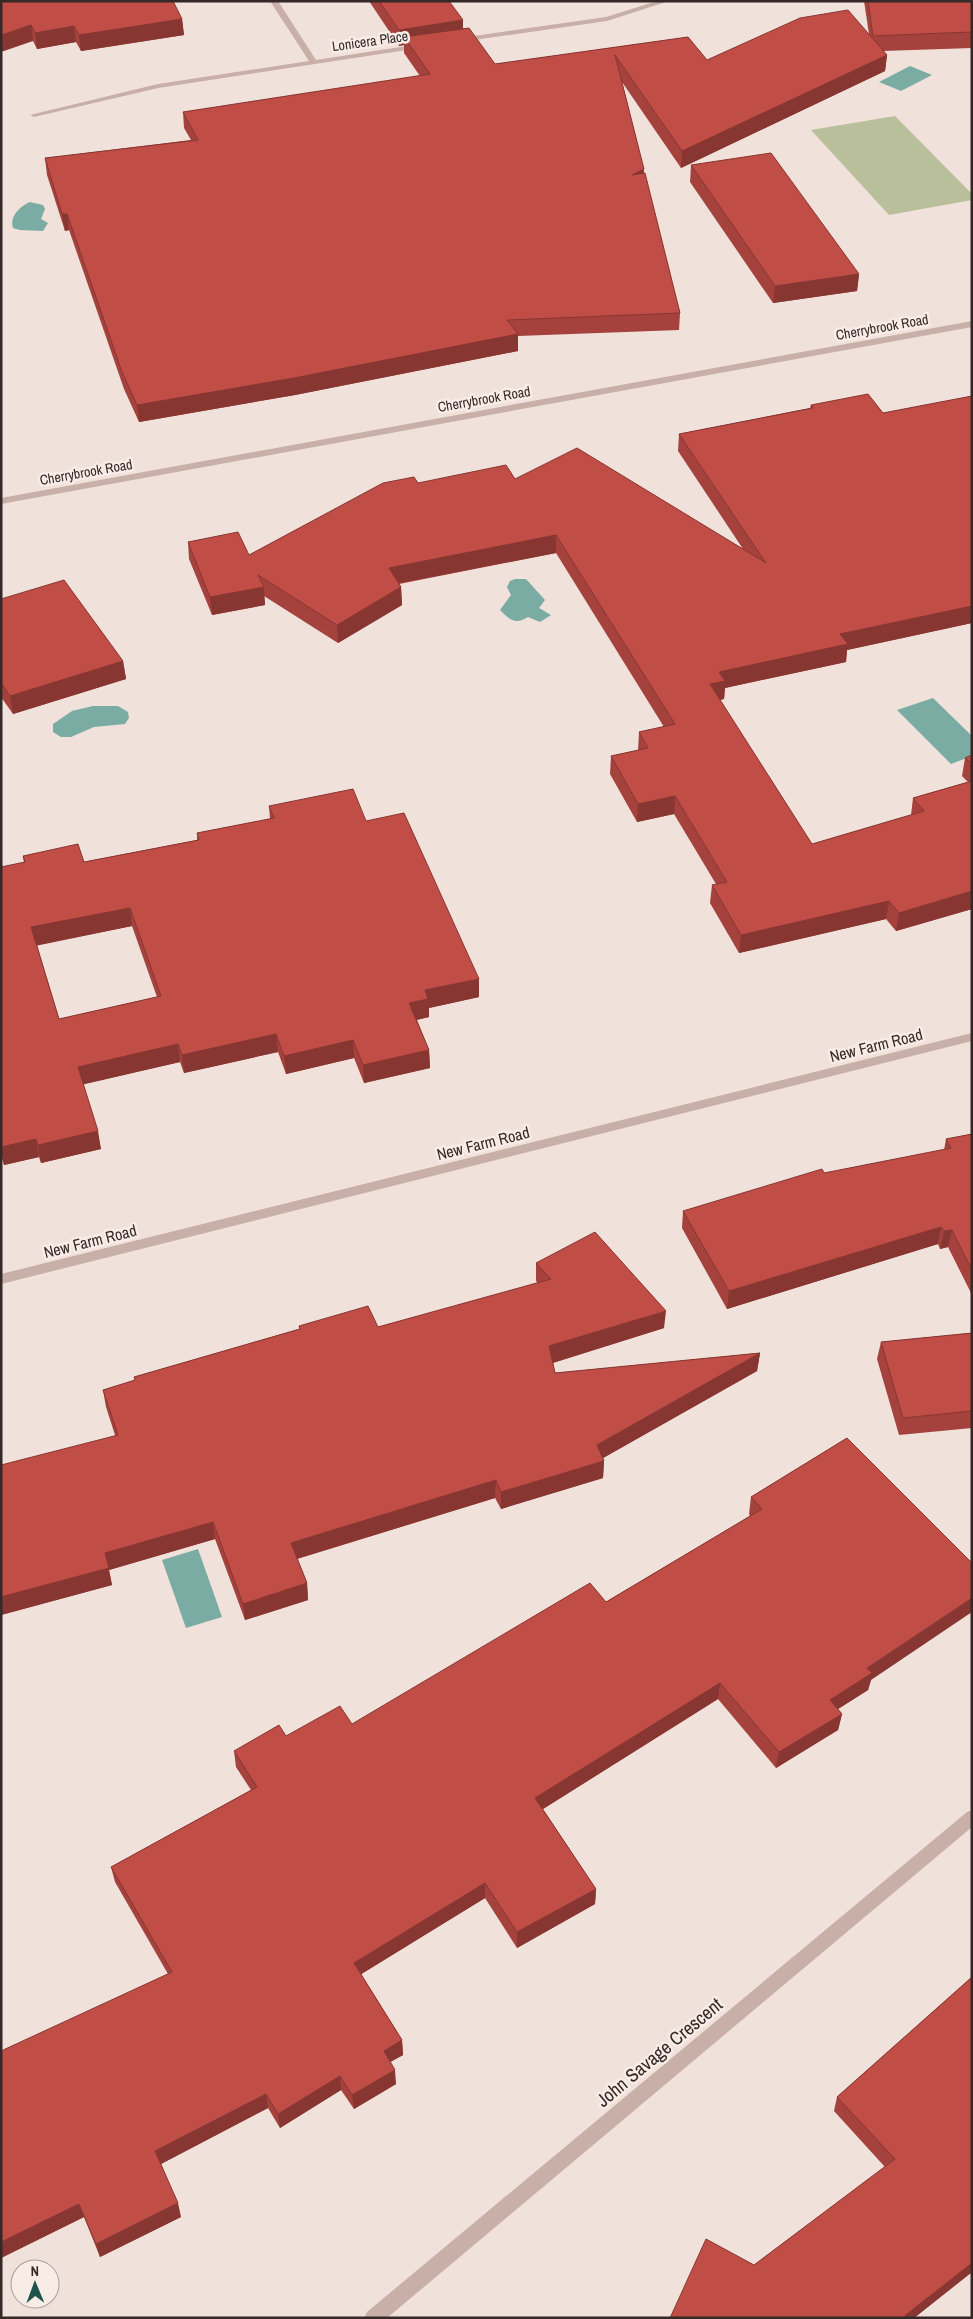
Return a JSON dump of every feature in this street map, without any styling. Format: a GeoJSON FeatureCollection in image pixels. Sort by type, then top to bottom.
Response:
{"type":"FeatureCollection","features":[{"type":"Feature","properties":{"kind":"street","name":"Lonicera Place"},"geometry":{"type":"LineString","coordinates":[[274,1],[314,62]]}},
{"type":"Feature","properties":{"kind":"street"},"geometry":{"type":"LineString","coordinates":[[451,42],[607,19],[665,1]]}},
{"type":"Feature","properties":{"kind":"street","name":"Lonicera Place"},"geometry":{"type":"LineString","coordinates":[[34,115],[158,86],[431,45]]}},
{"type":"Feature","properties":{"kind":"street","name":"Cherrybrook Road"},"geometry":{"type":"LineString","coordinates":[[1,502],[972,324]]}},
{"type":"Feature","properties":{"kind":"street","name":"New Farm Road"},"geometry":{"type":"LineString","coordinates":[[1,1279],[972,1037]]}},
{"type":"Feature","properties":{"kind":"street","name":"John Savage Crescent"},"geometry":{"type":"LineString","coordinates":[[373,2318],[972,1817]]}},
{"type":"Feature","properties":{"kind":"green space"},"geometry":{"type":"Polygon","coordinates":[[[895,116],[972,194],[972,200],[889,215],[811,130],[895,116]]]}},
{"type":"Feature","properties":{"kind":"water"},"geometry":{"type":"Polygon","coordinates":[[[910,66],[932,75],[901,91],[879,82],[910,66]]]}},
{"type":"Feature","properties":{"kind":"water"},"geometry":{"type":"Polygon","coordinates":[[[30,202],[43,205],[45,209],[41,219],[48,223],[43,231],[13,228],[12,224],[16,212],[30,202]]]}},
{"type":"Feature","properties":{"kind":"water"},"geometry":{"type":"Polygon","coordinates":[[[526,579],[545,600],[539,608],[551,615],[540,622],[528,617],[516,621],[510,619],[500,610],[511,595],[507,587],[510,581],[526,579]]]}},
{"type":"Feature","properties":{"kind":"water"},"geometry":{"type":"Polygon","coordinates":[[[933,698],[972,736],[972,756],[951,764],[897,710],[933,698]]]}},
{"type":"Feature","properties":{"kind":"water"},"geometry":{"type":"Polygon","coordinates":[[[93,706],[118,706],[128,712],[129,718],[125,724],[94,727],[71,737],[61,737],[53,732],[53,724],[72,711],[93,706]]]}},
{"type":"Feature","properties":{"kind":"water"},"geometry":{"type":"Polygon","coordinates":[[[198,1549],[222,1617],[186,1628],[162,1560],[198,1549]]]}},
{"type":"Feature","properties":{"kind":"building"},"geometry":{"type":"Polygon","coordinates":[[[1,1],[173,1],[182,19],[79,35],[74,26],[35,33],[31,25],[1,35],[1,1]]]}},
{"type":"Feature","properties":{"kind":"building"},"geometry":{"type":"Polygon","coordinates":[[[379,1],[449,1],[463,20],[399,30],[379,1]]]}},
{"type":"Feature","properties":{"kind":"building"},"geometry":{"type":"Polygon","coordinates":[[[868,1],[972,1],[972,32],[873,36],[868,1]]]}},
{"type":"Feature","properties":{"kind":"building"},"geometry":{"type":"Polygon","coordinates":[[[848,10],[887,55],[682,151],[615,55],[644,169],[632,175],[645,173],[680,313],[507,320],[518,334],[294,378],[137,405],[122,372],[67,214],[62,214],[45,158],[198,140],[183,112],[430,74],[404,37],[469,28],[495,64],[688,37],[707,60],[800,18],[848,10]]]}},
{"type":"Feature","properties":{"kind":"building"},"geometry":{"type":"Polygon","coordinates":[[[771,153],[859,274],[775,286],[691,165],[771,153]]]}},
{"type":"Feature","properties":{"kind":"building"},"geometry":{"type":"Polygon","coordinates":[[[868,394],[883,413],[972,396],[972,606],[840,634],[848,644],[719,672],[725,681],[710,684],[812,844],[924,811],[913,798],[972,781],[972,891],[899,913],[889,901],[741,935],[712,885],[727,882],[675,796],[638,804],[611,756],[648,748],[639,732],[675,724],[556,535],[389,568],[401,587],[337,625],[258,575],[264,587],[210,597],[188,542],[238,532],[249,555],[383,483],[414,477],[418,483],[506,465],[515,479],[577,448],[766,563],[679,434],[813,408],[811,405],[868,394]]]}},
{"type":"Feature","properties":{"kind":"building"},"geometry":{"type":"Polygon","coordinates":[[[64,580],[123,661],[10,696],[1,683],[1,599],[64,580]]]}},
{"type":"Feature","properties":{"kind":"building"},"geometry":{"type":"Polygon","coordinates":[[[972,755],[972,764],[965,758],[972,755]]]}},
{"type":"Feature","properties":{"kind":"building"},"geometry":{"type":"Polygon","coordinates":[[[353,789],[366,821],[404,813],[479,979],[425,990],[428,999],[409,1003],[429,1050],[363,1065],[353,1040],[284,1056],[276,1034],[182,1055],[178,1044],[78,1067],[98,1131],[38,1145],[36,1139],[1,1147],[1,867],[25,862],[23,856],[78,844],[84,862],[199,840],[197,833],[274,818],[269,806],[353,789]],[[130,908],[31,927],[59,1019],[161,996],[130,908]]]}},
{"type":"Feature","properties":{"kind":"building"},"geometry":{"type":"Polygon","coordinates":[[[972,1134],[972,1270],[952,1230],[944,1231],[941,1227],[729,1291],[683,1211],[822,1169],[824,1173],[951,1148],[946,1139],[972,1134]]]}},
{"type":"Feature","properties":{"kind":"building"},"geometry":{"type":"Polygon","coordinates":[[[595,1232],[666,1311],[549,1346],[555,1373],[760,1353],[597,1445],[604,1461],[501,1492],[496,1480],[291,1543],[307,1583],[243,1604],[213,1522],[105,1553],[109,1568],[1,1597],[1,1465],[118,1435],[103,1390],[135,1380],[134,1377],[300,1329],[299,1326],[368,1306],[378,1327],[551,1279],[536,1263],[595,1232]]]}},
{"type":"Feature","properties":{"kind":"building"},"geometry":{"type":"Polygon","coordinates":[[[972,1333],[972,1411],[903,1418],[881,1342],[972,1333]]]}},
{"type":"Feature","properties":{"kind":"building"},"geometry":{"type":"Polygon","coordinates":[[[847,1438],[972,1563],[972,1598],[867,1668],[872,1673],[830,1700],[842,1714],[779,1752],[720,1683],[535,1798],[596,1889],[517,1932],[485,1883],[354,1963],[402,2040],[384,2051],[395,2070],[352,2095],[340,2076],[278,2114],[266,2094],[155,2151],[178,2203],[96,2244],[79,2204],[1,2242],[1,2051],[172,1972],[111,1867],[257,1787],[234,1751],[279,1725],[286,1736],[340,1706],[352,1724],[590,1583],[606,1602],[762,1509],[751,1497],[847,1438]]]}},
{"type":"Feature","properties":{"kind":"building"},"geometry":{"type":"Polygon","coordinates":[[[972,1977],[972,2263],[902,2318],[670,2318],[706,2239],[754,2265],[895,2159],[837,2097],[972,1977]]]}}]}
